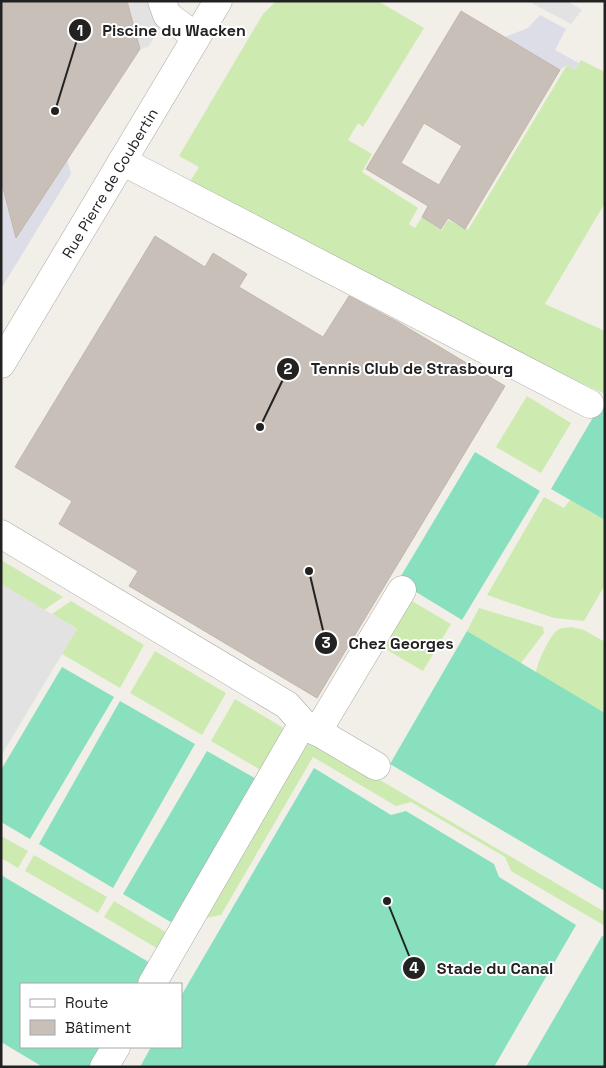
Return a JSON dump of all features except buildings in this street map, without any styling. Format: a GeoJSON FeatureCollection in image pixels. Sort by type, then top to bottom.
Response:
{"type":"FeatureCollection","features":[{"type":"Feature","properties":{"kind":"street"},"geometry":{"type":"LineString","coordinates":[[162,1],[167,15],[196,37]]}},
{"type":"Feature","properties":{"kind":"street","name":"Rue Pierre de Coubertin"},"geometry":{"type":"LineString","coordinates":[[1,364],[218,1]]}},
{"type":"Feature","properties":{"kind":"street"},"geometry":{"type":"LineString","coordinates":[[122,161],[590,404]]}},
{"type":"Feature","properties":{"kind":"street"},"geometry":{"type":"LineString","coordinates":[[1,534],[288,705],[310,728],[376,766]]}},
{"type":"Feature","properties":{"kind":"street"},"geometry":{"type":"LineString","coordinates":[[153,983],[310,728],[402,590]]}},
{"type":"Feature","properties":{"kind":"street"},"geometry":{"type":"LineString","coordinates":[[104,1067],[115,1048]]}},
{"type":"Feature","properties":{"kind":"green space"},"geometry":{"type":"Polygon","coordinates":[[[276,1],[378,1],[424,28],[363,127],[358,123],[348,140],[372,154],[362,172],[418,208],[409,224],[415,228],[422,217],[442,230],[448,220],[468,230],[567,65],[575,70],[581,60],[605,72],[605,203],[545,304],[605,331],[605,394],[515,353],[187,186],[199,167],[179,156],[263,14],[276,1]]]}},
{"type":"Feature","properties":{"kind":"green space"},"geometry":{"type":"Polygon","coordinates":[[[527,396],[571,423],[541,473],[496,447],[527,396]]]}},
{"type":"Feature","properties":{"kind":"green space"},"geometry":{"type":"Polygon","coordinates":[[[605,397],[605,520],[551,489],[605,397]]]}},
{"type":"Feature","properties":{"kind":"green space"},"geometry":{"type":"Polygon","coordinates":[[[475,452],[540,491],[462,620],[398,581],[475,452]]]}},
{"type":"Feature","properties":{"kind":"green space"},"geometry":{"type":"Polygon","coordinates":[[[544,497],[564,508],[570,500],[605,520],[605,585],[584,621],[554,618],[487,595],[544,497]]]}},
{"type":"Feature","properties":{"kind":"green space"},"geometry":{"type":"Polygon","coordinates":[[[1,560],[63,597],[44,610],[1,584],[1,560]]]}},
{"type":"Feature","properties":{"kind":"green space"},"geometry":{"type":"Polygon","coordinates":[[[405,597],[451,624],[423,671],[377,644],[405,597]]]}},
{"type":"Feature","properties":{"kind":"green space"},"geometry":{"type":"Polygon","coordinates":[[[71,601],[144,645],[120,688],[62,654],[77,629],[52,614],[71,601]]]}},
{"type":"Feature","properties":{"kind":"green space"},"geometry":{"type":"Polygon","coordinates":[[[479,608],[543,627],[544,633],[521,663],[467,631],[479,608]]]}},
{"type":"Feature","properties":{"kind":"green space"},"geometry":{"type":"Polygon","coordinates":[[[571,627],[584,630],[605,642],[605,713],[536,673],[541,656],[555,632],[562,628],[571,627]]]}},
{"type":"Feature","properties":{"kind":"green space"},"geometry":{"type":"Polygon","coordinates":[[[467,631],[605,713],[605,891],[390,764],[467,631]]]}},
{"type":"Feature","properties":{"kind":"green space"},"geometry":{"type":"Polygon","coordinates":[[[155,651],[226,693],[202,735],[130,693],[155,651]]]}},
{"type":"Feature","properties":{"kind":"green space"},"geometry":{"type":"Polygon","coordinates":[[[62,667],[114,697],[30,839],[1,822],[1,770],[62,667]]]}},
{"type":"Feature","properties":{"kind":"green space"},"geometry":{"type":"Polygon","coordinates":[[[235,699],[282,727],[283,730],[264,772],[211,741],[235,699]]]}},
{"type":"Feature","properties":{"kind":"green space"},"geometry":{"type":"Polygon","coordinates":[[[120,701],[195,744],[113,888],[39,844],[120,701]]]}},
{"type":"Feature","properties":{"kind":"green space"},"geometry":{"type":"Polygon","coordinates":[[[310,739],[605,912],[605,926],[511,871],[505,857],[411,802],[396,806],[313,757],[221,915],[206,918],[310,739]]]}},
{"type":"Feature","properties":{"kind":"green space"},"geometry":{"type":"Polygon","coordinates":[[[207,751],[258,780],[174,924],[123,894],[207,751]]]}},
{"type":"Feature","properties":{"kind":"green space"},"geometry":{"type":"Polygon","coordinates":[[[314,768],[391,815],[406,811],[494,864],[499,877],[576,925],[494,1067],[140,1067],[150,1048],[182,1048],[182,994],[314,768]]]}},
{"type":"Feature","properties":{"kind":"green space"},"geometry":{"type":"Polygon","coordinates":[[[1,836],[28,851],[18,868],[1,858],[1,836]]]}},
{"type":"Feature","properties":{"kind":"green space"},"geometry":{"type":"Polygon","coordinates":[[[34,855],[107,897],[98,913],[25,871],[34,855]]]}},
{"type":"Feature","properties":{"kind":"green space"},"geometry":{"type":"Polygon","coordinates":[[[1,875],[152,964],[141,983],[20,983],[20,1048],[102,1048],[92,1067],[43,1067],[1,1042],[1,875]]]}},
{"type":"Feature","properties":{"kind":"green space"},"geometry":{"type":"Polygon","coordinates":[[[114,901],[169,934],[160,950],[104,917],[114,901]]]}},
{"type":"Feature","properties":{"kind":"green space"},"geometry":{"type":"Polygon","coordinates":[[[602,936],[605,937],[605,1067],[526,1067],[602,936]]]}},
{"type":"Feature","properties":{"kind":"shaded area"},"geometry":{"type":"Polygon","coordinates":[[[127,1],[178,1],[148,47],[140,49],[127,1]]]}},
{"type":"Feature","properties":{"kind":"shaded area"},"geometry":{"type":"Polygon","coordinates":[[[528,1],[567,1],[582,10],[571,24],[528,1]]]}},
{"type":"Feature","properties":{"kind":"shaded area"},"geometry":{"type":"Polygon","coordinates":[[[540,15],[566,29],[555,50],[579,63],[575,70],[567,65],[560,70],[505,37],[528,28],[540,15]]]}},
{"type":"Feature","properties":{"kind":"shaded area"},"geometry":{"type":"Polygon","coordinates":[[[67,159],[71,174],[1,289],[1,180],[16,237],[67,159]]]}},
{"type":"Feature","properties":{"kind":"shaded area"},"geometry":{"type":"Polygon","coordinates":[[[1,584],[77,629],[1,756],[1,584]]]}},
{"type":"Feature","properties":{"kind":"place","name":"Piscine du Wacken"},"geometry":{"type":"Point","coordinates":[55,111]}},
{"type":"Feature","properties":{"kind":"place","name":"Tennis Club de Strasbourg"},"geometry":{"type":"Point","coordinates":[260,427]}},
{"type":"Feature","properties":{"kind":"place","name":"Chez Georges"},"geometry":{"type":"Point","coordinates":[309,571]}},
{"type":"Feature","properties":{"kind":"place","name":"Stade du Canal"},"geometry":{"type":"Point","coordinates":[387,901]}}]}
